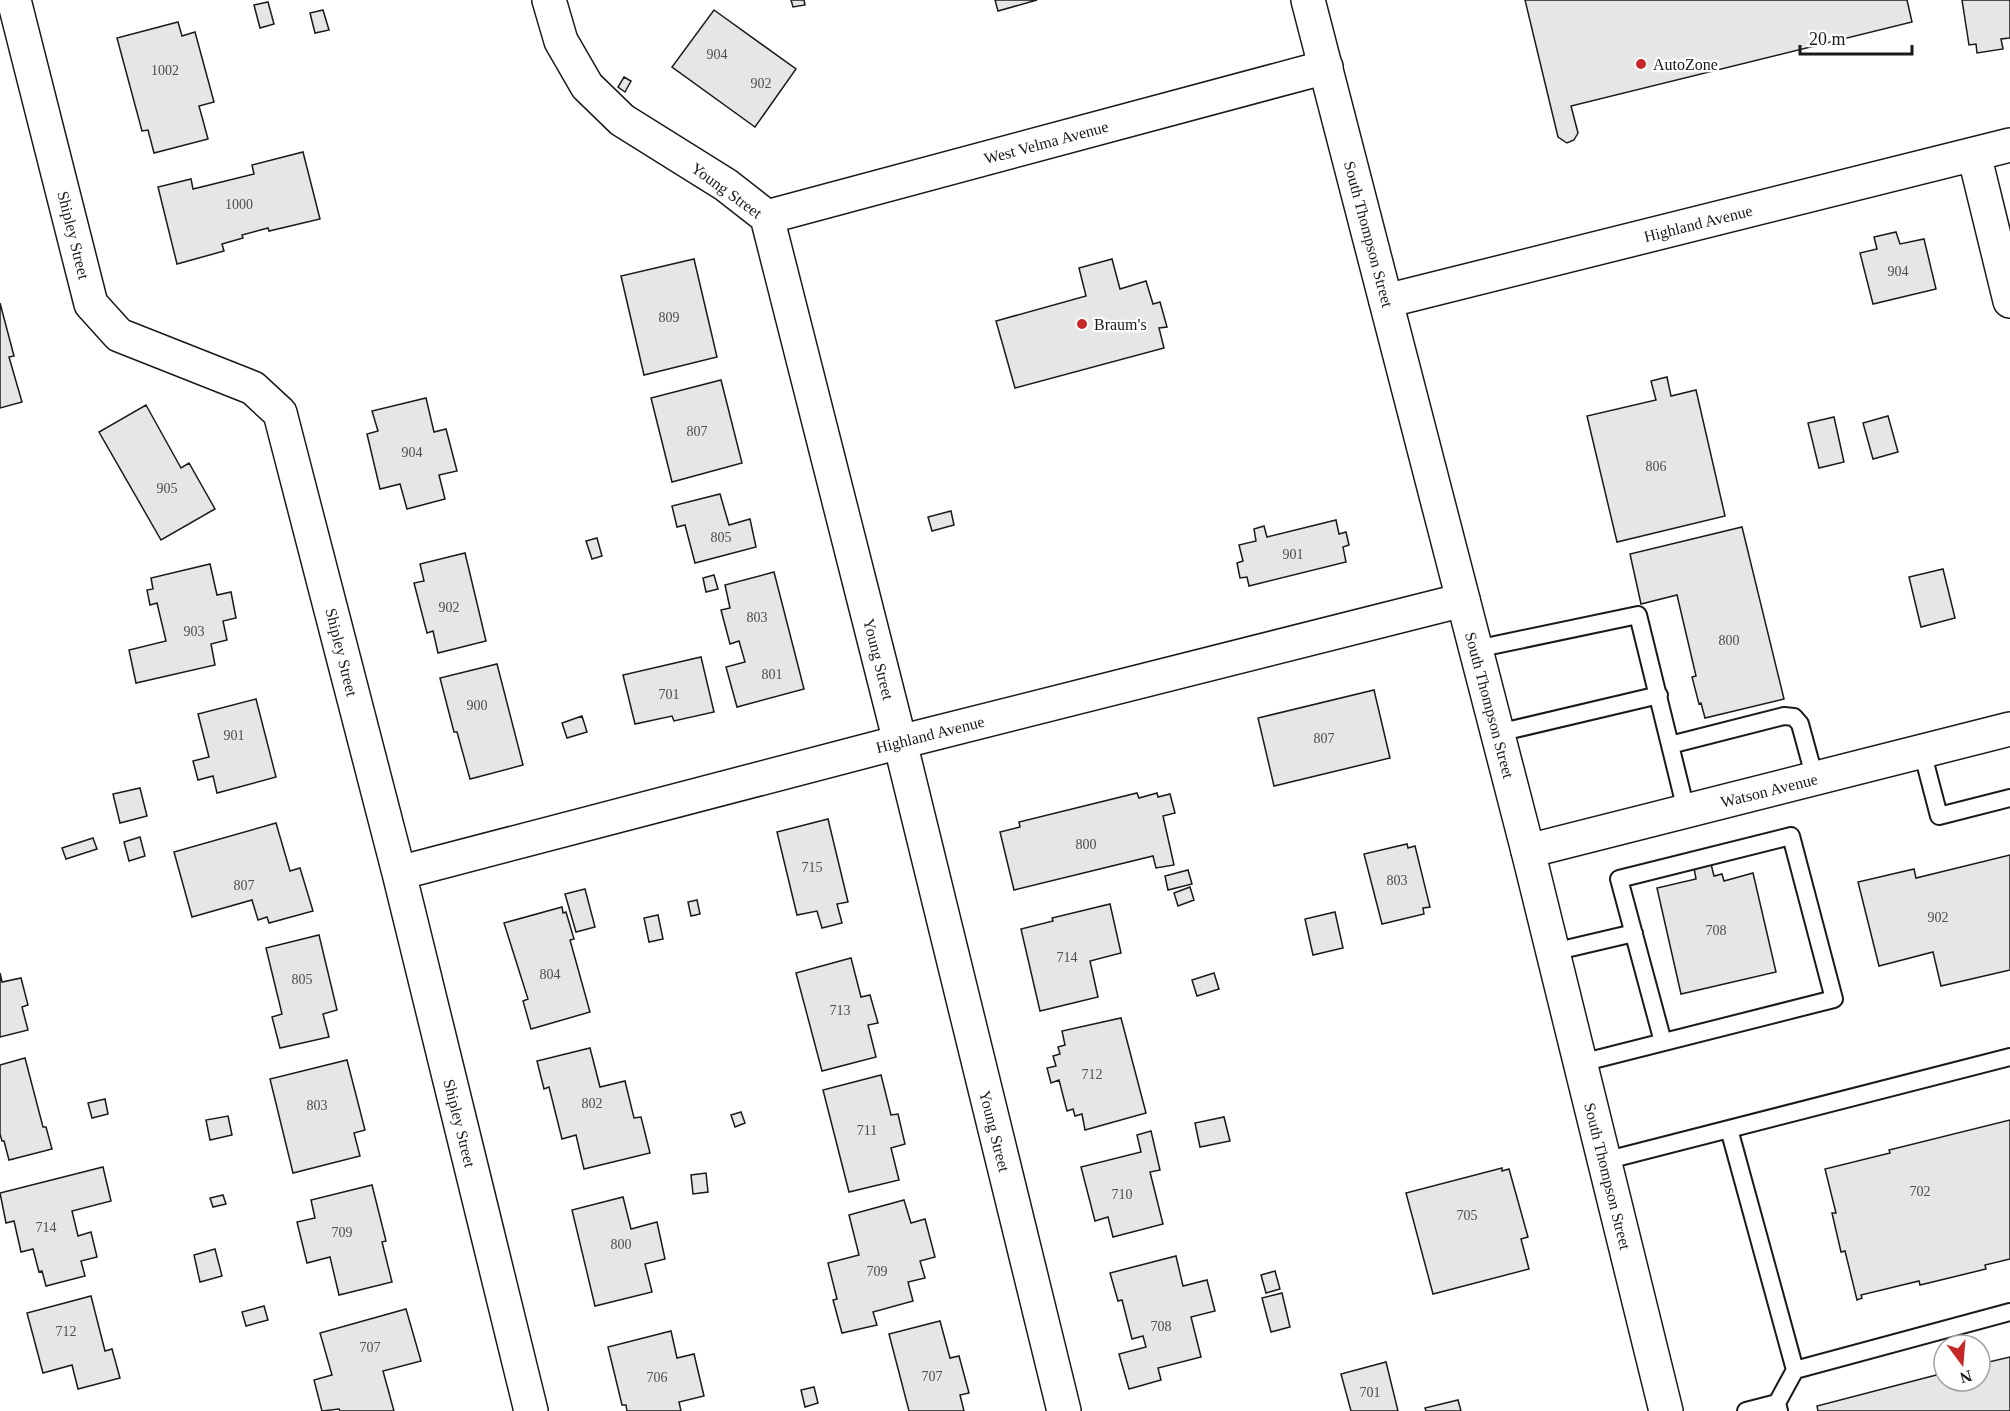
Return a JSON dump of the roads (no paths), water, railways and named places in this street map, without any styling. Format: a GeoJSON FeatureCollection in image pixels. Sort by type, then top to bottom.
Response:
{"type":"FeatureCollection","features":[{"type":"Feature","properties":{"kind":"street","name":"Shipley Street"},"geometry":{"type":"LineString","coordinates":[[14,0],[14,54],[91,304],[119,334],[253,388],[280,413],[399,873],[531,1411]]}},
{"type":"Feature","properties":{"kind":"street","name":"Young Street"},"geometry":{"type":"LineString","coordinates":[[549,0],[561,41],[586,86],[622,120],[726,185],[767,217],[900,742],[1064,1411]]}},
{"type":"Feature","properties":{"kind":"street","name":"South Thompson Street"},"geometry":{"type":"LineString","coordinates":[[1308,0],[1528,850],[1666,1411]]}},
{"type":"Feature","properties":{"kind":"street","name":"West Velma Avenue"},"geometry":{"type":"LineString","coordinates":[[767,217],[1326,68]]}},
{"type":"Feature","properties":{"kind":"street","name":"Highland Avenue"},"geometry":{"type":"LineString","coordinates":[[1386,301],[2010,145]]}},
{"type":"Feature","properties":{"kind":"street"},"geometry":{"type":"LineString","coordinates":[[1974,154],[2010,301]]}},
{"type":"Feature","properties":{"kind":"street","name":"Highland Avenue"},"geometry":{"type":"LineString","coordinates":[[399,873],[900,742],[1463,600]]}},
{"type":"Feature","properties":{"kind":"street","name":"Watson Avenue"},"geometry":{"type":"LineString","coordinates":[[1528,850],[2010,729]]}},
{"type":"Feature","properties":{"kind":"lane"},"geometry":{"type":"LineString","coordinates":[[1476,649],[1638,615],[1686,810]]}},
{"type":"Feature","properties":{"kind":"lane"},"geometry":{"type":"LineString","coordinates":[[1498,733],[1659,695]]}},
{"type":"Feature","properties":{"kind":"lane"},"geometry":{"type":"LineString","coordinates":[[1670,745],[1784,716],[1794,717],[1800,723],[1815,779]]}},
{"type":"Feature","properties":{"kind":"lane"},"geometry":{"type":"LineString","coordinates":[[1922,751],[1939,816],[2010,798]]}},
{"type":"Feature","properties":{"kind":"lane"},"geometry":{"type":"LineString","coordinates":[[1581,1063],[1834,999],[1791,836],[1619,879],[1664,1042]]}},
{"type":"Feature","properties":{"kind":"lane"},"geometry":{"type":"LineString","coordinates":[[1553,952],[1634,933]]}},
{"type":"Feature","properties":{"kind":"lane"},"geometry":{"type":"LineString","coordinates":[[1604,1161],[2010,1057]]}},
{"type":"Feature","properties":{"kind":"lane"},"geometry":{"type":"LineString","coordinates":[[1729,1129],[1795,1370],[1778,1407],[1746,1411]]}},
{"type":"Feature","properties":{"kind":"lane"},"geometry":{"type":"LineString","coordinates":[[1795,1370],[2010,1312]]}},
{"type":"Feature","properties":{"kind":"place","name":"AutoZone"},"geometry":{"type":"Point","coordinates":[1641,64]}},
{"type":"Feature","properties":{"kind":"place","name":"Braum's"},"geometry":{"type":"Point","coordinates":[1082,324]}}]}
